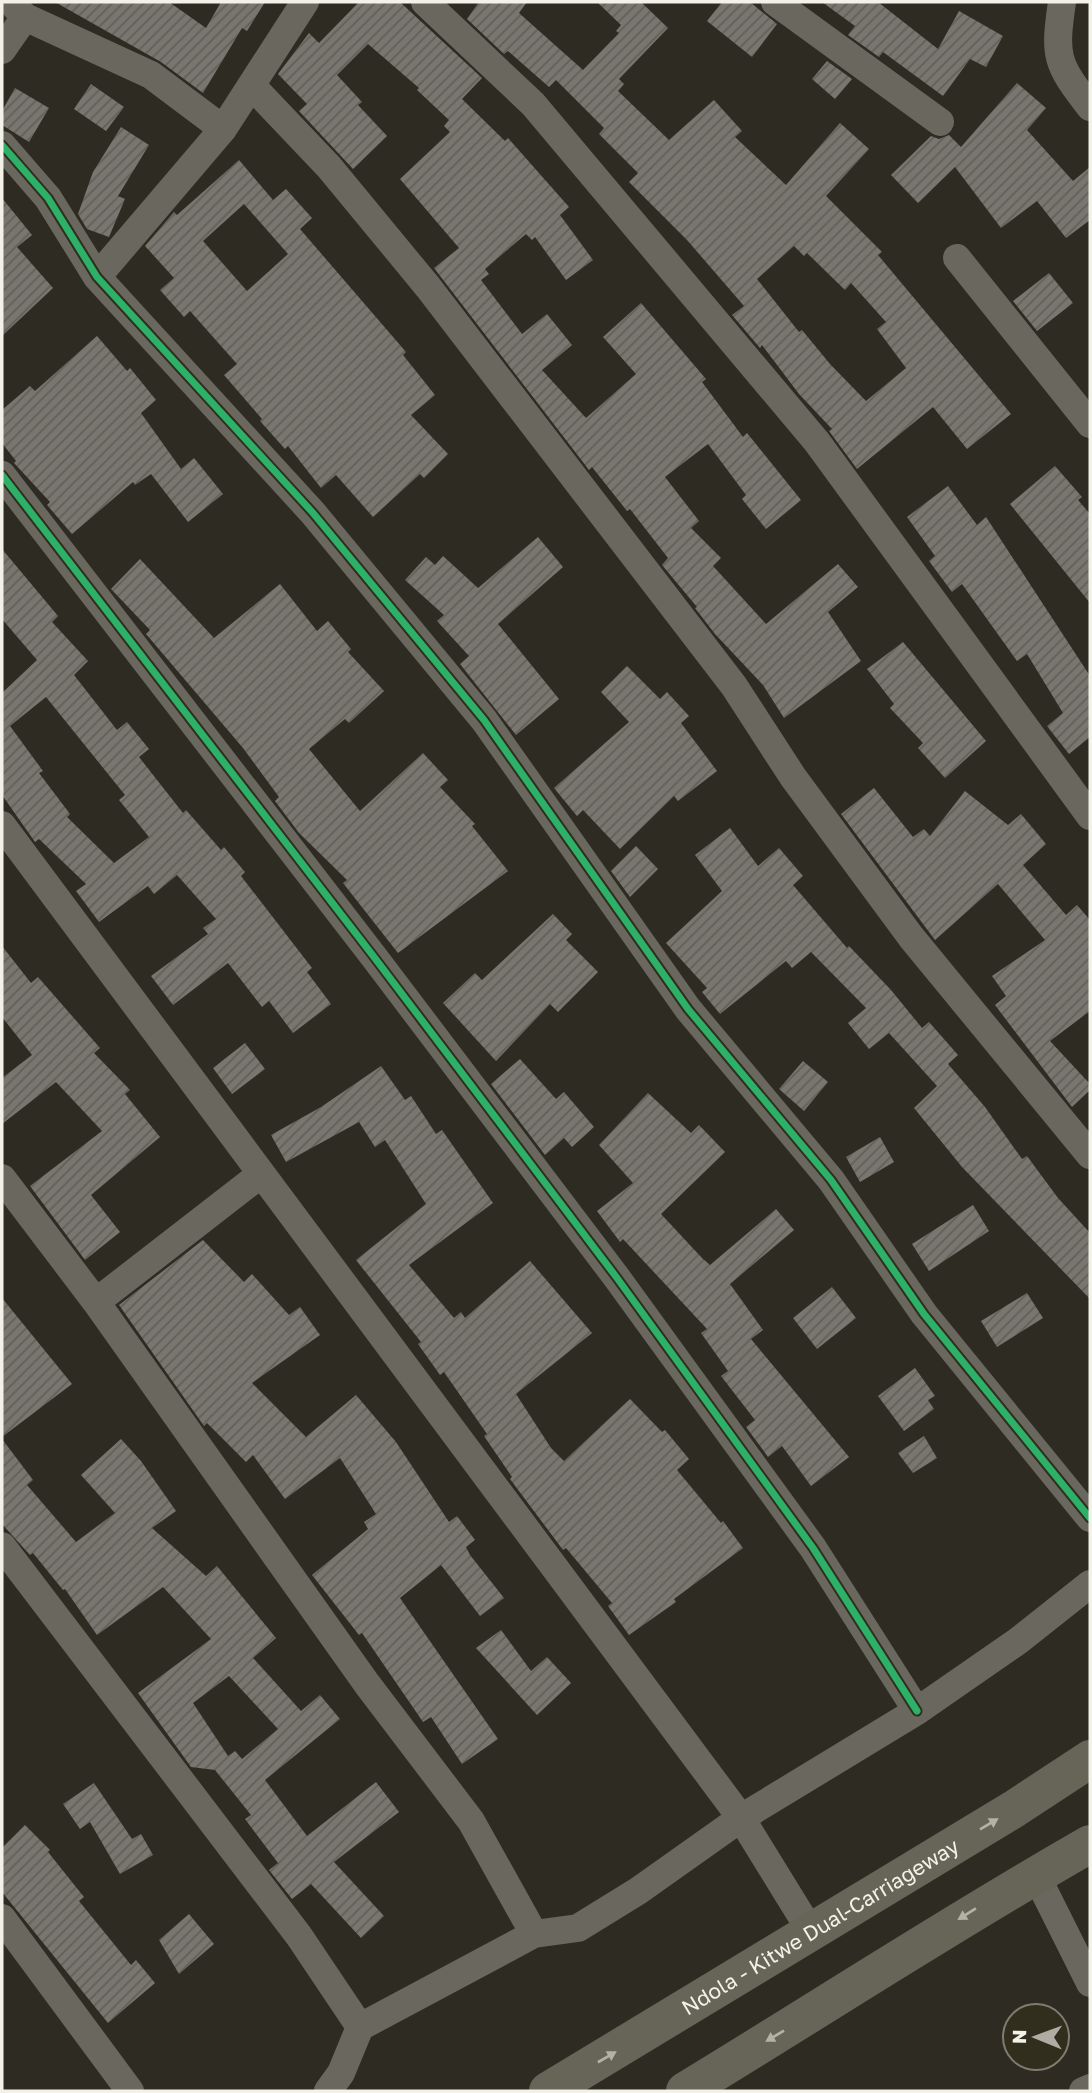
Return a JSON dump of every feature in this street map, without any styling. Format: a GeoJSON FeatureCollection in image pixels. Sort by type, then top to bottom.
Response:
{"type":"FeatureCollection","features":[{"type":"Feature","properties":{"kind":"highway","name":"Ndola - Kitwe Dual-Carriageway"},"geometry":{"type":"LineString","coordinates":[[548,2091],[1014,1809],[1090,1759]]}},
{"type":"Feature","properties":{"kind":"highway"},"geometry":{"type":"LineString","coordinates":[[685,2091],[839,1997],[969,1913],[1090,1844]]}},
{"type":"Feature","properties":{"kind":"street"},"geometry":{"type":"LineString","coordinates":[[97,276],[223,129],[253,87],[305,2]]}},
{"type":"Feature","properties":{"kind":"street"},"geometry":{"type":"LineString","coordinates":[[425,2],[533,104],[817,442],[1090,816]]}},
{"type":"Feature","properties":{"kind":"street"},"geometry":{"type":"LineString","coordinates":[[775,2],[940,122]]}},
{"type":"Feature","properties":{"kind":"street"},"geometry":{"type":"LineString","coordinates":[[1062,2],[1056,43],[1060,65],[1090,107]]}},
{"type":"Feature","properties":{"kind":"street"},"geometry":{"type":"LineString","coordinates":[[2,50],[18,9],[151,75],[223,129]]}},
{"type":"Feature","properties":{"kind":"street"},"geometry":{"type":"LineString","coordinates":[[253,87],[329,167],[428,287],[733,686],[793,777],[911,937],[1090,1155]]}},
{"type":"Feature","properties":{"kind":"street"},"geometry":{"type":"LineString","coordinates":[[2,145],[48,198],[97,276],[313,513],[484,720],[688,1009],[831,1180],[924,1314],[1090,1518]]}},
{"type":"Feature","properties":{"kind":"street"},"geometry":{"type":"LineString","coordinates":[[957,258],[1090,424]]}},
{"type":"Feature","properties":{"kind":"street"},"geometry":{"type":"LineString","coordinates":[[2,475],[349,924],[617,1278],[813,1548],[917,1711]]}},
{"type":"Feature","properties":{"kind":"street"},"geometry":{"type":"LineString","coordinates":[[2,825],[741,1818],[810,1930]]}},
{"type":"Feature","properties":{"kind":"street"},"geometry":{"type":"LineString","coordinates":[[96,1302],[261,1174]]}},
{"type":"Feature","properties":{"kind":"street"},"geometry":{"type":"LineString","coordinates":[[2,1178],[96,1302],[367,1684],[471,1821],[534,1934]]}},
{"type":"Feature","properties":{"kind":"street"},"geometry":{"type":"LineString","coordinates":[[2,1546],[299,1936],[360,2027]]}},
{"type":"Feature","properties":{"kind":"street"},"geometry":{"type":"LineString","coordinates":[[328,2091],[341,2073],[360,2027],[534,1934],[578,1928],[638,1891],[741,1818],[917,1711],[1018,1640],[1090,1584]]}},
{"type":"Feature","properties":{"kind":"street"},"geometry":{"type":"LineString","coordinates":[[1036,1875],[1090,1983]]}},
{"type":"Feature","properties":{"kind":"street"},"geometry":{"type":"LineString","coordinates":[[2,1918],[130,2091]]}},
{"type":"Feature","properties":{"kind":"street"},"geometry":{"type":"LineString","coordinates":[[1083,2091],[1090,2088]]}},
{"type":"Feature","properties":{"kind":"building"},"geometry":{"type":"Polygon","coordinates":[[[55,2],[169,2],[206,28],[221,2],[265,2],[247,31],[242,28],[203,93],[161,62],[55,2]]]}},
{"type":"Feature","properties":{"kind":"building"},"geometry":{"type":"Polygon","coordinates":[[[359,2],[400,2],[482,78],[462,99],[505,141],[508,138],[569,207],[560,215],[593,260],[566,280],[535,237],[532,240],[526,234],[485,269],[489,274],[481,280],[522,334],[547,314],[572,345],[542,370],[586,418],[636,374],[603,337],[641,303],[706,379],[702,382],[743,437],[747,433],[801,500],[766,529],[742,499],[746,495],[708,444],[665,477],[699,521],[691,528],[721,558],[713,566],[766,624],[838,564],[858,587],[828,612],[861,661],[784,718],[763,685],[715,634],[695,608],[697,607],[662,565],[668,558],[630,509],[627,511],[592,467],[589,470],[434,268],[459,248],[400,179],[450,132],[444,126],[449,120],[417,90],[419,88],[368,44],[337,75],[362,102],[358,105],[387,136],[353,169],[299,111],[307,104],[278,74],[309,33],[319,43],[359,2]]]}},
{"type":"Feature","properties":{"kind":"building"},"geometry":{"type":"Polygon","coordinates":[[[479,2],[527,2],[519,13],[583,70],[619,33],[616,31],[621,25],[597,2],[641,2],[668,28],[619,79],[624,84],[618,91],[669,140],[714,100],[742,131],[735,137],[786,185],[840,123],[869,149],[826,196],[882,252],[878,255],[1011,414],[967,449],[933,407],[857,469],[829,431],[832,429],[799,394],[762,345],[760,348],[732,315],[744,306],[687,240],[629,182],[638,173],[599,134],[604,128],[556,80],[549,87],[508,51],[504,54],[467,19],[479,2]],[[794,246],[757,279],[799,332],[802,330],[866,401],[906,368],[877,329],[886,322],[851,283],[845,290],[807,253],[804,256],[794,246]]]}},
{"type":"Feature","properties":{"kind":"building"},"geometry":{"type":"Polygon","coordinates":[[[722,2],[750,2],[777,24],[752,57],[707,21],[722,2]]]}},
{"type":"Feature","properties":{"kind":"building"},"geometry":{"type":"Polygon","coordinates":[[[822,2],[878,2],[938,49],[959,11],[1003,36],[986,67],[970,59],[943,96],[883,52],[879,57],[848,35],[855,26],[822,2]]]}},
{"type":"Feature","properties":{"kind":"building"},"geometry":{"type":"Polygon","coordinates":[[[827,61],[852,79],[835,99],[812,79],[827,61]]]}},
{"type":"Feature","properties":{"kind":"building"},"geometry":{"type":"Polygon","coordinates":[[[1017,83],[1046,108],[1027,130],[1073,181],[1090,167],[1090,220],[1066,238],[1037,201],[1001,228],[955,167],[918,203],[891,175],[931,136],[939,139],[949,135],[961,147],[1017,83]]]}},
{"type":"Feature","properties":{"kind":"building"},"geometry":{"type":"Polygon","coordinates":[[[91,84],[124,107],[106,131],[74,109],[91,84]]]}},
{"type":"Feature","properties":{"kind":"building"},"geometry":{"type":"Polygon","coordinates":[[[15,88],[49,108],[29,142],[2,125],[2,111],[15,88]]]}},
{"type":"Feature","properties":{"kind":"building"},"geometry":{"type":"Polygon","coordinates":[[[121,127],[149,145],[118,196],[125,199],[109,237],[87,229],[78,214],[93,172],[121,127]]]}},
{"type":"Feature","properties":{"kind":"building"},"geometry":{"type":"Polygon","coordinates":[[[239,160],[273,200],[286,189],[312,218],[300,229],[406,352],[403,355],[435,395],[411,415],[448,454],[424,478],[420,474],[373,517],[336,475],[321,488],[288,446],[285,449],[260,421],[262,419],[224,375],[237,364],[190,311],[184,317],[160,290],[174,278],[145,246],[174,212],[177,215],[239,160]],[[244,204],[203,241],[247,291],[288,254],[244,204]]]}},
{"type":"Feature","properties":{"kind":"building"},"geometry":{"type":"Polygon","coordinates":[[[2,198],[32,235],[17,247],[53,288],[2,336],[2,198]]]}},
{"type":"Feature","properties":{"kind":"building"},"geometry":{"type":"Polygon","coordinates":[[[1049,273],[1073,303],[1037,331],[1013,301],[1049,273]]]}},
{"type":"Feature","properties":{"kind":"building"},"geometry":{"type":"Polygon","coordinates":[[[97,336],[127,371],[130,368],[156,400],[141,413],[181,469],[194,458],[223,494],[188,522],[151,474],[135,485],[133,482],[72,534],[47,505],[50,502],[14,463],[16,461],[2,443],[2,410],[30,386],[35,391],[97,336]]]}},
{"type":"Feature","properties":{"kind":"building"},"geometry":{"type":"Polygon","coordinates":[[[1055,466],[1082,497],[1078,500],[1090,514],[1090,603],[1010,504],[1055,466]]]}},
{"type":"Feature","properties":{"kind":"building"},"geometry":{"type":"Polygon","coordinates":[[[948,486],[977,525],[986,517],[1090,676],[1090,737],[1069,754],[1047,726],[1063,713],[1027,654],[1017,661],[962,584],[952,592],[929,561],[935,556],[907,517],[948,486]]]}},
{"type":"Feature","properties":{"kind":"building"},"geometry":{"type":"Polygon","coordinates":[[[538,537],[563,567],[498,624],[559,699],[516,735],[460,664],[469,656],[437,621],[444,615],[405,580],[426,557],[435,565],[443,556],[478,588],[538,537]]]}},
{"type":"Feature","properties":{"kind":"building"},"geometry":{"type":"Polygon","coordinates":[[[2,549],[58,616],[52,622],[88,661],[74,675],[117,730],[127,722],[149,749],[139,757],[183,813],[186,810],[221,850],[224,847],[245,872],[241,876],[312,968],[307,972],[331,1004],[293,1033],[269,1001],[262,1007],[228,963],[173,1005],[151,976],[208,934],[203,928],[216,919],[177,875],[154,894],[148,886],[99,922],[76,891],[86,884],[39,839],[35,842],[2,795],[2,693],[37,660],[2,619],[2,549]],[[46,697],[10,726],[43,771],[39,773],[70,814],[67,817],[114,863],[149,837],[119,800],[125,795],[46,697]]]}},
{"type":"Feature","properties":{"kind":"building"},"geometry":{"type":"Polygon","coordinates":[[[140,559],[214,638],[280,584],[317,631],[328,621],[351,649],[348,652],[384,691],[349,723],[345,719],[309,749],[360,811],[423,753],[448,780],[440,787],[475,824],[472,826],[508,871],[398,953],[343,883],[347,880],[299,833],[275,801],[279,797],[243,748],[146,634],[150,630],[111,589],[140,559]]]}},
{"type":"Feature","properties":{"kind":"building"},"geometry":{"type":"Polygon","coordinates":[[[903,642],[986,741],[945,778],[918,748],[923,743],[890,708],[894,704],[867,669],[903,642]]]}},
{"type":"Feature","properties":{"kind":"building"},"geometry":{"type":"Polygon","coordinates":[[[627,666],[660,699],[667,692],[689,716],[681,723],[717,771],[678,801],[674,796],[620,849],[583,810],[577,816],[554,788],[629,722],[601,692],[627,666]]]}},
{"type":"Feature","properties":{"kind":"building"},"geometry":{"type":"Polygon","coordinates":[[[874,788],[913,837],[924,829],[930,836],[965,791],[1008,825],[1021,814],[1046,844],[1023,865],[1066,915],[1077,905],[1090,920],[1090,1011],[1050,1041],[1090,1084],[1090,1090],[1072,1107],[995,1005],[1006,996],[992,976],[1045,940],[998,884],[935,940],[841,814],[874,788]]]}},
{"type":"Feature","properties":{"kind":"building"},"geometry":{"type":"Polygon","coordinates":[[[730,828],[758,866],[779,848],[803,876],[793,885],[847,948],[849,946],[891,990],[922,1028],[929,1022],[958,1055],[948,1064],[985,1107],[1022,1159],[1027,1156],[1058,1198],[1090,1233],[1090,1299],[962,1167],[914,1108],[937,1086],[889,1033],[869,1049],[848,1023],[866,1008],[811,952],[792,968],[786,961],[720,1014],[702,992],[707,988],[666,943],[722,891],[695,855],[730,828]]]}},
{"type":"Feature","properties":{"kind":"building"},"geometry":{"type":"Polygon","coordinates":[[[636,846],[658,869],[630,897],[611,871],[636,846]]]}},
{"type":"Feature","properties":{"kind":"building"},"geometry":{"type":"Polygon","coordinates":[[[553,914],[572,934],[566,940],[598,972],[558,1012],[550,1004],[496,1061],[443,1003],[475,973],[482,980],[553,914]]]}},
{"type":"Feature","properties":{"kind":"building"},"geometry":{"type":"Polygon","coordinates":[[[2,946],[31,983],[38,977],[100,1048],[94,1053],[130,1090],[125,1094],[160,1137],[91,1195],[120,1232],[85,1260],[30,1186],[102,1131],[56,1082],[2,1124],[2,1078],[32,1055],[2,1017],[2,946]]]}},
{"type":"Feature","properties":{"kind":"building"},"geometry":{"type":"Polygon","coordinates":[[[245,1043],[265,1069],[232,1094],[213,1068],[245,1043]]]}},
{"type":"Feature","properties":{"kind":"building"},"geometry":{"type":"Polygon","coordinates":[[[520,1059],[556,1099],[564,1092],[594,1127],[572,1147],[564,1138],[545,1155],[491,1084],[520,1059]]]}},
{"type":"Feature","properties":{"kind":"building"},"geometry":{"type":"Polygon","coordinates":[[[803,1061],[828,1082],[804,1111],[779,1089],[803,1061]]]}},
{"type":"Feature","properties":{"kind":"building"},"geometry":{"type":"Polygon","coordinates":[[[381,1066],[405,1100],[411,1096],[436,1134],[442,1130],[493,1203],[409,1265],[454,1318],[461,1312],[465,1318],[530,1261],[592,1333],[516,1394],[551,1448],[564,1461],[630,1399],[662,1432],[665,1430],[689,1459],[677,1470],[721,1523],[723,1521],[743,1548],[674,1599],[676,1602],[629,1635],[608,1606],[612,1603],[566,1548],[563,1550],[510,1479],[512,1477],[484,1436],[487,1434],[444,1372],[440,1375],[418,1344],[421,1342],[356,1260],[426,1204],[385,1140],[375,1147],[359,1122],[286,1162],[271,1135],[321,1107],[381,1066]]]}},
{"type":"Feature","properties":{"kind":"building"},"geometry":{"type":"Polygon","coordinates":[[[648,1093],[691,1133],[699,1125],[725,1152],[661,1214],[702,1258],[710,1265],[776,1209],[794,1230],[730,1284],[763,1330],[751,1339],[849,1457],[811,1486],[782,1446],[768,1457],[746,1427],[755,1420],[721,1376],[728,1371],[701,1333],[707,1329],[623,1239],[620,1242],[597,1211],[633,1183],[599,1145],[648,1093]]]}},
{"type":"Feature","properties":{"kind":"building"},"geometry":{"type":"Polygon","coordinates":[[[880,1137],[894,1162],[860,1182],[846,1157],[880,1137]]]}},
{"type":"Feature","properties":{"kind":"building"},"geometry":{"type":"Polygon","coordinates":[[[973,1205],[989,1231],[929,1271],[912,1244],[973,1205]]]}},
{"type":"Feature","properties":{"kind":"building"},"geometry":{"type":"Polygon","coordinates":[[[203,1240],[244,1282],[252,1274],[289,1315],[300,1307],[320,1335],[252,1383],[306,1437],[356,1395],[396,1442],[449,1522],[457,1516],[475,1540],[466,1547],[470,1555],[504,1598],[480,1616],[441,1565],[400,1598],[498,1739],[462,1764],[431,1717],[423,1722],[362,1633],[359,1635],[312,1575],[368,1529],[364,1522],[376,1514],[340,1458],[285,1499],[253,1455],[246,1462],[207,1423],[204,1426],[119,1305],[203,1240]]]}},
{"type":"Feature","properties":{"kind":"building"},"geometry":{"type":"Polygon","coordinates":[[[832,1287],[856,1318],[817,1349],[793,1318],[832,1287]]]}},
{"type":"Feature","properties":{"kind":"building"},"geometry":{"type":"Polygon","coordinates":[[[1027,1293],[1043,1318],[997,1347],[981,1321],[1027,1293]]]}},
{"type":"Feature","properties":{"kind":"building"},"geometry":{"type":"Polygon","coordinates":[[[2,1298],[72,1384],[2,1437],[2,1298]]]}},
{"type":"Feature","properties":{"kind":"building"},"geometry":{"type":"Polygon","coordinates":[[[915,1368],[935,1396],[928,1400],[934,1409],[904,1431],[878,1396],[915,1368]]]}},
{"type":"Feature","properties":{"kind":"building"},"geometry":{"type":"Polygon","coordinates":[[[924,1436],[937,1458],[913,1473],[898,1453],[924,1436]]]}},
{"type":"Feature","properties":{"kind":"building"},"geometry":{"type":"Polygon","coordinates":[[[2,1439],[33,1480],[27,1485],[76,1542],[115,1513],[81,1475],[121,1439],[141,1461],[176,1511],[152,1528],[206,1576],[217,1566],[276,1638],[253,1658],[301,1711],[320,1695],[340,1719],[265,1780],[307,1836],[376,1782],[399,1812],[334,1862],[384,1916],[361,1938],[311,1884],[292,1899],[269,1870],[278,1863],[245,1819],[251,1815],[215,1770],[191,1767],[138,1693],[211,1639],[163,1587],[97,1635],[65,1589],[63,1590],[33,1553],[30,1555],[2,1524],[2,1439]],[[229,1676],[193,1703],[228,1756],[235,1751],[242,1759],[278,1729],[229,1676]]]}},
{"type":"Feature","properties":{"kind":"building"},"geometry":{"type":"Polygon","coordinates":[[[501,1630],[531,1671],[547,1657],[571,1683],[537,1715],[476,1648],[501,1630]]]}},
{"type":"Feature","properties":{"kind":"building"},"geometry":{"type":"Polygon","coordinates":[[[94,1783],[132,1839],[141,1834],[153,1855],[120,1874],[90,1822],[80,1829],[63,1804],[94,1783]]]}},
{"type":"Feature","properties":{"kind":"building"},"geometry":{"type":"Polygon","coordinates":[[[25,1825],[50,1850],[48,1852],[84,1897],[79,1901],[131,1965],[136,1960],[155,1983],[108,2023],[2,1892],[2,1848],[25,1825]]]}},
{"type":"Feature","properties":{"kind":"building"},"geometry":{"type":"Polygon","coordinates":[[[189,1914],[214,1944],[179,1974],[159,1940],[189,1914]]]}},
{"type":"Feature","properties":{"kind":"cycle path"},"geometry":{"type":"LineString","coordinates":[[2,145],[48,198],[97,277],[313,513],[484,720],[688,1009],[831,1180],[924,1314],[1090,1518]]}},
{"type":"Feature","properties":{"kind":"cycle path"},"geometry":{"type":"LineString","coordinates":[[2,475],[374,957],[617,1278],[813,1548],[917,1711]]}}]}
